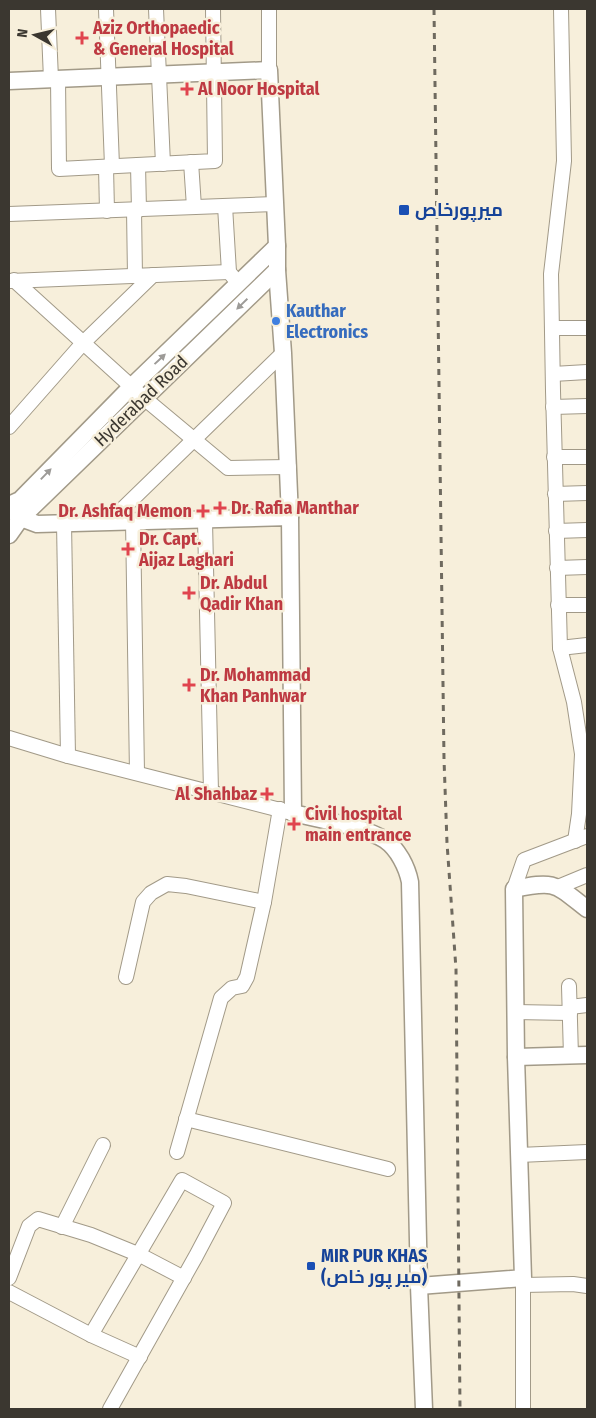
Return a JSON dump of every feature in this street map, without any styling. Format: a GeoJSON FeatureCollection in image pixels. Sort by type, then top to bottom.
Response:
{"type":"FeatureCollection","features":[{"type":"Feature","properties":{"kind":"main road"},"geometry":{"type":"LineString","coordinates":[[9,81],[270,70],[277,270],[289,467],[286,811],[372,833],[386,840],[398,854],[408,872],[410,882],[419,1286],[424,1409]]}},
{"type":"Feature","properties":{"kind":"main road","name":"Hyderabad Road"},"geometry":{"type":"LineString","coordinates":[[9,535],[13,510],[20,500],[234,278],[277,246]]}},
{"type":"Feature","properties":{"kind":"main road","name":"Hyderabad Road"},"geometry":{"type":"LineString","coordinates":[[13,510],[144,398],[277,270]]}},
{"type":"Feature","properties":{"kind":"main road"},"geometry":{"type":"LineString","coordinates":[[13,510],[38,524],[205,521],[290,517]]}},
{"type":"Feature","properties":{"kind":"main road"},"geometry":{"type":"LineString","coordinates":[[419,1286],[523,1281],[516,1057],[514,890],[542,884],[558,887],[587,909]]}},
{"type":"Feature","properties":{"kind":"main road"},"geometry":{"type":"LineString","coordinates":[[516,1057],[579,1055]]}},
{"type":"Feature","properties":{"kind":"street"},"geometry":{"type":"LineString","coordinates":[[48,9],[59,169],[215,161],[213,9]]}},
{"type":"Feature","properties":{"kind":"street"},"geometry":{"type":"LineString","coordinates":[[106,9],[109,166],[107,211]]}},
{"type":"Feature","properties":{"kind":"street"},"geometry":{"type":"LineString","coordinates":[[156,9],[163,164]]}},
{"type":"Feature","properties":{"kind":"street"},"geometry":{"type":"LineString","coordinates":[[269,9],[270,70]]}},
{"type":"Feature","properties":{"kind":"street"},"geometry":{"type":"LineString","coordinates":[[514,890],[524,860],[581,838],[579,814],[585,754],[560,648],[554,457],[551,274],[564,162],[561,9]]}},
{"type":"Feature","properties":{"kind":"street"},"geometry":{"type":"LineString","coordinates":[[191,162],[194,208]]}},
{"type":"Feature","properties":{"kind":"street"},"geometry":{"type":"LineString","coordinates":[[135,276],[138,165]]}},
{"type":"Feature","properties":{"kind":"street"},"geometry":{"type":"LineString","coordinates":[[9,214],[275,204]]}},
{"type":"Feature","properties":{"kind":"street"},"geometry":{"type":"LineString","coordinates":[[11,280],[153,275],[234,278],[225,206]]}},
{"type":"Feature","properties":{"kind":"street"},"geometry":{"type":"LineString","coordinates":[[9,427],[83,343],[153,275]]}},
{"type":"Feature","properties":{"kind":"street"},"geometry":{"type":"LineString","coordinates":[[11,280],[144,398],[228,468],[289,467]]}},
{"type":"Feature","properties":{"kind":"street"},"geometry":{"type":"LineString","coordinates":[[552,328],[587,328]]}},
{"type":"Feature","properties":{"kind":"street"},"geometry":{"type":"LineString","coordinates":[[109,522],[283,352]]}},
{"type":"Feature","properties":{"kind":"street"},"geometry":{"type":"LineString","coordinates":[[553,374],[587,372]]}},
{"type":"Feature","properties":{"kind":"street"},"geometry":{"type":"LineString","coordinates":[[553,406],[587,406]]}},
{"type":"Feature","properties":{"kind":"street"},"geometry":{"type":"LineString","coordinates":[[554,457],[587,457]]}},
{"type":"Feature","properties":{"kind":"street"},"geometry":{"type":"LineString","coordinates":[[555,494],[587,494]]}},
{"type":"Feature","properties":{"kind":"street"},"geometry":{"type":"LineString","coordinates":[[133,521],[137,773]]}},
{"type":"Feature","properties":{"kind":"street"},"geometry":{"type":"LineString","coordinates":[[205,521],[211,792]]}},
{"type":"Feature","properties":{"kind":"street"},"geometry":{"type":"LineString","coordinates":[[64,523],[68,756]]}},
{"type":"Feature","properties":{"kind":"street"},"geometry":{"type":"LineString","coordinates":[[556,531],[587,530]]}},
{"type":"Feature","properties":{"kind":"street"},"geometry":{"type":"LineString","coordinates":[[557,568],[587,567]]}},
{"type":"Feature","properties":{"kind":"street"},"geometry":{"type":"LineString","coordinates":[[558,605],[587,605]]}},
{"type":"Feature","properties":{"kind":"street"},"geometry":{"type":"LineString","coordinates":[[560,648],[587,646]]}},
{"type":"Feature","properties":{"kind":"street"},"geometry":{"type":"LineString","coordinates":[[9,738],[68,756],[286,811],[247,977],[242,986],[232,988],[221,998],[177,1152]]}},
{"type":"Feature","properties":{"kind":"street"},"geometry":{"type":"LineString","coordinates":[[558,887],[587,875]]}},
{"type":"Feature","properties":{"kind":"street"},"geometry":{"type":"LineString","coordinates":[[126,977],[143,902],[158,888],[167,884],[186,886],[264,902]]}},
{"type":"Feature","properties":{"kind":"street"},"geometry":{"type":"LineString","coordinates":[[569,986],[570,1010],[579,1055]]}},
{"type":"Feature","properties":{"kind":"street"},"geometry":{"type":"LineString","coordinates":[[515,1012],[570,1010],[587,1005]]}},
{"type":"Feature","properties":{"kind":"street"},"geometry":{"type":"LineString","coordinates":[[186,1118],[388,1169]]}},
{"type":"Feature","properties":{"kind":"street"},"geometry":{"type":"LineString","coordinates":[[62,1227],[103,1145]]}},
{"type":"Feature","properties":{"kind":"street"},"geometry":{"type":"LineString","coordinates":[[519,1155],[587,1152]]}},
{"type":"Feature","properties":{"kind":"street"},"geometry":{"type":"LineString","coordinates":[[91,1335],[140,1255],[182,1180],[224,1203],[110,1409]]}},
{"type":"Feature","properties":{"kind":"street"},"geometry":{"type":"LineString","coordinates":[[9,1278],[29,1226],[38,1219],[91,1235],[140,1255],[184,1278]]}},
{"type":"Feature","properties":{"kind":"street"},"geometry":{"type":"LineString","coordinates":[[523,1409],[523,1281],[587,1286]]}},
{"type":"Feature","properties":{"kind":"street"},"geometry":{"type":"LineString","coordinates":[[9,1292],[91,1335],[140,1357]]}},
{"type":"Feature","properties":{"kind":"railway"},"geometry":{"type":"LineString","coordinates":[[434,9],[444,759],[447,843],[456,969],[460,1409]]}},
{"type":"Feature","properties":{"kind":"place","name":"Aziz Orthopaedic & General Hospital"},"geometry":{"type":"Point","coordinates":[82,38]}},
{"type":"Feature","properties":{"kind":"place","name":"Al Noor Hospital"},"geometry":{"type":"Point","coordinates":[187,89]}},
{"type":"Feature","properties":{"kind":"place","name":"ميرپورخاص"},"geometry":{"type":"Point","coordinates":[404,210]}},
{"type":"Feature","properties":{"kind":"place","name":"Kauthar Electronics"},"geometry":{"type":"Point","coordinates":[276,321]}},
{"type":"Feature","properties":{"kind":"place","name":"Dr. Rafia Manthar"},"geometry":{"type":"Point","coordinates":[220,508]}},
{"type":"Feature","properties":{"kind":"place","name":"Dr. Ashfaq Memon"},"geometry":{"type":"Point","coordinates":[203,511]}},
{"type":"Feature","properties":{"kind":"place","name":"Dr. Capt. Aijaz Laghari"},"geometry":{"type":"Point","coordinates":[128,549]}},
{"type":"Feature","properties":{"kind":"place","name":"Dr. Abdul Qadir Khan"},"geometry":{"type":"Point","coordinates":[189,593]}},
{"type":"Feature","properties":{"kind":"place","name":"Dr. Mohammad Khan Panhwar"},"geometry":{"type":"Point","coordinates":[189,685]}},
{"type":"Feature","properties":{"kind":"place","name":"Al Shahbaz"},"geometry":{"type":"Point","coordinates":[267,794]}},
{"type":"Feature","properties":{"kind":"place","name":"Civil hospital main entrance"},"geometry":{"type":"Point","coordinates":[294,824]}},
{"type":"Feature","properties":{"kind":"place","name":"MIR PUR KHAS (میر پور خاص)"},"geometry":{"type":"Point","coordinates":[311,1266]}}]}
